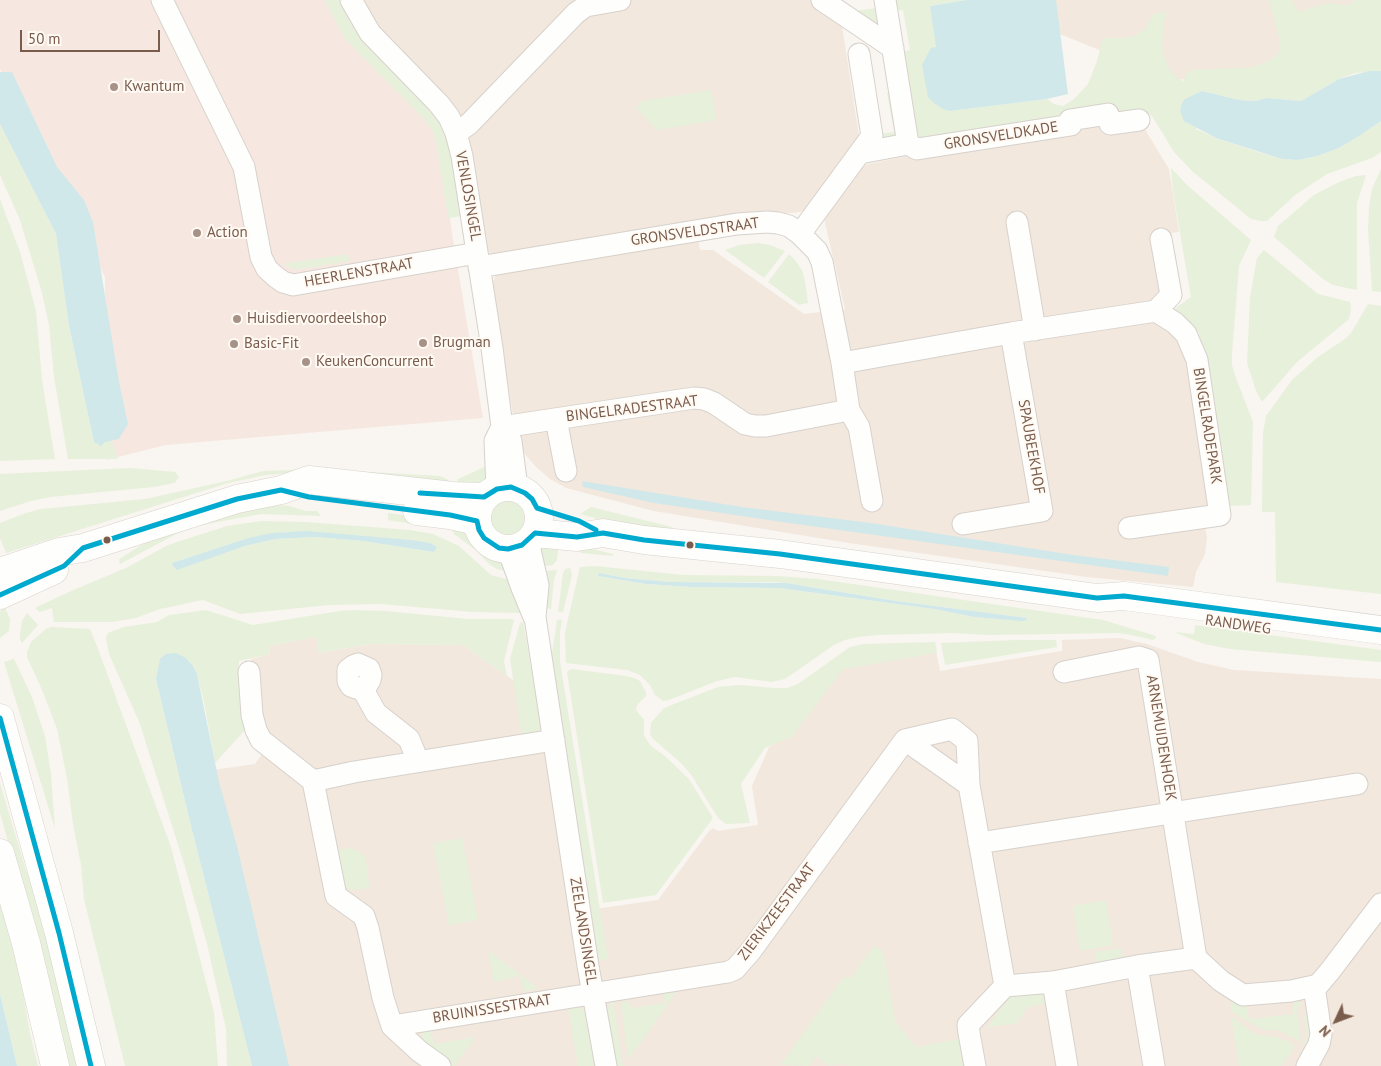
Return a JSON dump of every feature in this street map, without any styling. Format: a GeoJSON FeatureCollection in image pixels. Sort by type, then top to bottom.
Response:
{"type":"FeatureCollection","features":[{"type":"Feature","properties":{"kind":"street","name":"HEERLENSTRAAT"},"geometry":{"type":"LineString","coordinates":[[162,0],[237,150],[244,168],[261,257],[267,269],[276,278],[293,285],[478,260]]}},
{"type":"Feature","properties":{"kind":"street","name":"VENLOSINGEL"},"geometry":{"type":"LineString","coordinates":[[351,0],[370,33],[439,104],[456,133],[462,156],[502,427],[511,441],[494,499]]}},
{"type":"Feature","properties":{"kind":"street"},"geometry":{"type":"LineString","coordinates":[[456,133],[469,124],[576,13],[586,6],[620,0]]}},
{"type":"Feature","properties":{"kind":"street"},"geometry":{"type":"LineString","coordinates":[[822,0],[893,48]]}},
{"type":"Feature","properties":{"kind":"street"},"geometry":{"type":"LineString","coordinates":[[885,0],[908,144]]}},
{"type":"Feature","properties":{"kind":"street"},"geometry":{"type":"LineString","coordinates":[[800,234],[872,136],[859,54]]}},
{"type":"Feature","properties":{"kind":"street","name":"GRONSVELDKADE"},"geometry":{"type":"LineString","coordinates":[[860,153],[908,144],[917,149],[1071,125],[1070,120],[1108,114],[1110,124],[1139,120]]}},
{"type":"Feature","properties":{"kind":"street","name":"GRONSVELDSTRAAT"},"geometry":{"type":"LineString","coordinates":[[478,260],[737,224],[767,222],[789,226],[817,251],[822,262],[842,363]]}},
{"type":"Feature","properties":{"kind":"street"},"geometry":{"type":"LineString","coordinates":[[1017,222],[1035,330]]}},
{"type":"Feature","properties":{"kind":"street"},"geometry":{"type":"LineString","coordinates":[[872,501],[859,427],[849,410],[842,363],[1011,333],[1156,311],[1171,295],[1161,239]]}},
{"type":"Feature","properties":{"kind":"street","name":"BINGELRADEPARK"},"geometry":{"type":"LineString","coordinates":[[1129,528],[1220,515],[1197,360],[1186,334],[1175,323],[1156,311]]}},
{"type":"Feature","properties":{"kind":"street","name":"SPAUBEEKHOF"},"geometry":{"type":"LineString","coordinates":[[963,524],[1042,511],[1011,333]]}},
{"type":"Feature","properties":{"kind":"street","name":"BINGELRADESTRAAT"},"geometry":{"type":"LineString","coordinates":[[502,427],[694,398],[714,403],[745,424],[755,426],[766,426],[849,410]]}},
{"type":"Feature","properties":{"kind":"street","name":"BINGELRADESTRAAT"},"geometry":{"type":"LineString","coordinates":[[556,419],[566,471]]}},
{"type":"Feature","properties":{"kind":"street"},"geometry":{"type":"LineString","coordinates":[[0,572],[59,552],[83,548],[237,499],[281,490],[310,497],[450,515],[494,499],[532,499],[527,532]]}},
{"type":"Feature","properties":{"kind":"street","name":"RANDWEG"},"geometry":{"type":"LineString","coordinates":[[494,499],[479,530],[484,538],[499,548],[527,532],[577,537],[603,533],[644,540],[790,555],[1097,598],[1124,596],[1381,630]]}},
{"type":"Feature","properties":{"kind":"street","name":"ZEELANDSINGEL"},"geometry":{"type":"LineString","coordinates":[[527,532],[522,588],[535,617],[606,1066]]}},
{"type":"Feature","properties":{"kind":"street"},"geometry":{"type":"LineString","coordinates":[[0,595],[64,566],[83,548]]}},
{"type":"Feature","properties":{"kind":"street","name":"RANDWEG"},"geometry":{"type":"LineString","coordinates":[[1097,598],[1124,608],[1381,645]]}},
{"type":"Feature","properties":{"kind":"street","name":"ARNEMUIDENHOEK"},"geometry":{"type":"LineString","coordinates":[[1064,672],[1139,657],[1148,660],[1196,958]]}},
{"type":"Feature","properties":{"kind":"street"},"geometry":{"type":"LineString","coordinates":[[249,672],[252,715],[261,740],[313,781],[336,896],[364,916],[383,998],[392,1026],[419,1051],[440,1066]]}},
{"type":"Feature","properties":{"kind":"street"},"geometry":{"type":"LineString","coordinates":[[362,688],[376,714],[410,739],[418,762]]}},
{"type":"Feature","properties":{"kind":"street"},"geometry":{"type":"LineString","coordinates":[[0,718],[59,933],[91,1066]]}},
{"type":"Feature","properties":{"kind":"street"},"geometry":{"type":"LineString","coordinates":[[905,740],[952,729],[967,741],[969,785],[1005,986]]}},
{"type":"Feature","properties":{"kind":"street"},"geometry":{"type":"LineString","coordinates":[[313,781],[354,772],[554,740]]}},
{"type":"Feature","properties":{"kind":"street"},"geometry":{"type":"LineString","coordinates":[[905,740],[969,785]]}},
{"type":"Feature","properties":{"kind":"street","name":"ZIERIKZEESTRAAT"},"geometry":{"type":"LineString","coordinates":[[593,993],[728,972],[735,969],[750,952],[905,740]]}},
{"type":"Feature","properties":{"kind":"street","name":"ARNEMUIDENHOEK"},"geometry":{"type":"LineString","coordinates":[[979,844],[1357,784]]}},
{"type":"Feature","properties":{"kind":"street"},"geometry":{"type":"LineString","coordinates":[[0,853],[26,943],[55,1066]]}},
{"type":"Feature","properties":{"kind":"street"},"geometry":{"type":"LineString","coordinates":[[975,1066],[968,1025],[1005,986],[1053,982],[1137,966],[1196,958],[1221,981],[1243,995],[1291,991],[1314,986],[1319,984],[1330,971],[1381,904]]}},
{"type":"Feature","properties":{"kind":"street"},"geometry":{"type":"LineString","coordinates":[[1137,966],[1154,1066]]}},
{"type":"Feature","properties":{"kind":"street"},"geometry":{"type":"LineString","coordinates":[[1053,982],[1068,1066]]}},
{"type":"Feature","properties":{"kind":"street"},"geometry":{"type":"LineString","coordinates":[[1306,1066],[1319,1044],[1321,1034],[1314,986]]}},
{"type":"Feature","properties":{"kind":"street","name":"BRUINISSESTRAAT"},"geometry":{"type":"LineString","coordinates":[[392,1026],[593,993]]}},
{"type":"Feature","properties":{"kind":"shaded area"},"geometry":{"type":"Polygon","coordinates":[[[0,0],[341,0],[438,129],[453,240],[483,418],[166,445],[106,460],[105,277],[0,69],[0,0]]]}},
{"type":"Feature","properties":{"kind":"shaded area"},"geometry":{"type":"Polygon","coordinates":[[[360,0],[838,0],[859,136],[808,211],[754,217],[499,256],[491,254],[486,248],[386,41],[360,0]]]}},
{"type":"Feature","properties":{"kind":"shaded area"},"geometry":{"type":"Polygon","coordinates":[[[1051,0],[1362,0],[1289,62],[1222,77],[1173,80],[1055,32],[1051,0]]]}},
{"type":"Feature","properties":{"kind":"shaded area"},"geometry":{"type":"Polygon","coordinates":[[[1141,123],[1169,169],[1179,232],[1155,235],[1167,315],[1189,330],[1216,502],[1203,514],[1207,538],[1205,554],[1196,572],[1193,587],[1087,577],[849,543],[654,511],[566,488],[550,479],[536,467],[518,446],[492,285],[497,272],[698,237],[700,250],[713,250],[804,314],[845,309],[822,210],[855,167],[907,156],[1075,128],[1075,124],[1141,123]]]}},
{"type":"Feature","properties":{"kind":"shaded area"},"geometry":{"type":"Polygon","coordinates":[[[316,637],[319,653],[370,644],[463,645],[540,699],[574,912],[658,900],[713,828],[718,831],[758,825],[752,786],[769,747],[792,731],[840,666],[936,651],[940,671],[1062,651],[1062,640],[1120,638],[1147,644],[1198,662],[1234,670],[1381,679],[1381,1066],[273,1066],[198,772],[255,764],[271,741],[263,732],[251,659],[270,654],[269,646],[316,637]]]}},
{"type":"Feature","properties":{"kind":"green space"},"geometry":{"type":"Polygon","coordinates":[[[324,0],[343,0],[440,121],[451,146],[463,216],[448,218],[436,142],[432,130],[423,118],[346,40],[324,0]]]}},
{"type":"Feature","properties":{"kind":"green space"},"geometry":{"type":"Polygon","coordinates":[[[966,0],[930,6],[950,111],[1047,99],[1054,104],[1063,106],[1074,99],[1088,84],[1103,39],[1134,36],[1146,28],[1153,14],[1171,11],[1167,13],[1164,20],[1162,47],[1170,70],[1177,78],[1184,81],[1186,74],[1191,70],[1254,67],[1270,60],[1276,55],[1280,50],[1279,37],[1269,0],[1291,0],[1299,12],[1328,3],[1349,5],[1355,0],[1381,0],[1381,71],[1355,73],[1339,79],[1301,101],[1266,98],[1255,101],[1239,100],[1202,91],[1196,129],[1255,151],[1282,159],[1298,160],[1339,148],[1381,121],[1381,152],[1372,158],[1327,174],[1295,195],[1267,221],[1261,221],[1251,219],[1192,171],[1174,152],[1152,116],[1147,112],[1141,111],[915,138],[898,52],[910,50],[903,10],[894,11],[893,1],[966,0]]]}},
{"type":"Feature","properties":{"kind":"green space"},"geometry":{"type":"Polygon","coordinates":[[[883,7],[888,38],[848,12],[883,7]]]}},
{"type":"Feature","properties":{"kind":"green space"},"geometry":{"type":"Polygon","coordinates":[[[711,90],[716,120],[657,130],[636,108],[642,101],[711,90]]]}},
{"type":"Feature","properties":{"kind":"green space"},"geometry":{"type":"Polygon","coordinates":[[[896,91],[905,142],[870,148],[879,134],[894,132],[887,93],[896,91]]]}},
{"type":"Feature","properties":{"kind":"green space"},"geometry":{"type":"Polygon","coordinates":[[[0,124],[56,234],[69,326],[94,442],[112,441],[118,459],[68,459],[54,377],[49,325],[42,293],[20,220],[0,175],[0,124]]]}},
{"type":"Feature","properties":{"kind":"green space"},"geometry":{"type":"Polygon","coordinates":[[[1171,168],[1187,185],[1251,240],[1239,266],[1232,365],[1253,422],[1251,505],[1229,506],[1228,504],[1199,333],[1184,317],[1173,310],[1191,297],[1173,192],[1171,168]]]}},
{"type":"Feature","properties":{"kind":"green space"},"geometry":{"type":"Polygon","coordinates":[[[1381,169],[1381,292],[1372,291],[1368,229],[1372,189],[1381,169]]]}},
{"type":"Feature","properties":{"kind":"green space"},"geometry":{"type":"Polygon","coordinates":[[[1366,175],[1357,203],[1357,290],[1333,285],[1323,279],[1274,237],[1278,226],[1314,195],[1339,182],[1356,176],[1366,175]]]}},
{"type":"Feature","properties":{"kind":"green space"},"geometry":{"type":"Polygon","coordinates":[[[0,199],[20,252],[36,311],[42,380],[55,459],[0,461],[0,199]]]}},
{"type":"Feature","properties":{"kind":"green space"},"geometry":{"type":"Polygon","coordinates":[[[759,243],[785,251],[764,278],[725,250],[739,245],[759,243]]]}},
{"type":"Feature","properties":{"kind":"green space"},"geometry":{"type":"Polygon","coordinates":[[[1264,250],[1318,294],[1350,302],[1351,310],[1349,319],[1297,362],[1262,402],[1256,391],[1247,363],[1250,297],[1257,258],[1264,250]]]}},
{"type":"Feature","properties":{"kind":"green space"},"geometry":{"type":"Polygon","coordinates":[[[349,254],[350,261],[301,269],[284,265],[286,263],[349,254]]]}},
{"type":"Feature","properties":{"kind":"green space"},"geometry":{"type":"Polygon","coordinates":[[[789,254],[802,270],[808,303],[799,305],[768,282],[789,254]]]}},
{"type":"Feature","properties":{"kind":"green space"},"geometry":{"type":"Polygon","coordinates":[[[1368,304],[1381,306],[1381,594],[1276,582],[1275,512],[1262,512],[1263,433],[1266,416],[1292,380],[1318,357],[1351,333],[1368,304]]]}},
{"type":"Feature","properties":{"kind":"green space"},"geometry":{"type":"Polygon","coordinates":[[[489,465],[488,476],[480,484],[457,488],[458,479],[489,465]]]}},
{"type":"Feature","properties":{"kind":"green space"},"geometry":{"type":"Polygon","coordinates":[[[130,468],[175,472],[179,477],[175,483],[154,487],[50,497],[0,511],[0,474],[130,468]]]}},
{"type":"Feature","properties":{"kind":"green space"},"geometry":{"type":"Polygon","coordinates":[[[318,469],[440,476],[451,483],[291,473],[266,475],[228,483],[6,553],[0,538],[0,523],[41,509],[145,499],[263,471],[318,469]]]}},
{"type":"Feature","properties":{"kind":"green space"},"geometry":{"type":"Polygon","coordinates":[[[508,501],[520,506],[525,518],[520,530],[508,535],[496,530],[491,518],[496,506],[508,501]]]}},
{"type":"Feature","properties":{"kind":"green space"},"geometry":{"type":"Polygon","coordinates":[[[279,505],[306,511],[317,511],[321,516],[261,514],[202,525],[180,532],[120,564],[119,559],[158,535],[250,509],[279,505]]]}},
{"type":"Feature","properties":{"kind":"green space"},"geometry":{"type":"Polygon","coordinates":[[[591,507],[672,527],[671,535],[627,527],[580,514],[591,507]]]}},
{"type":"Feature","properties":{"kind":"green space"},"geometry":{"type":"Polygon","coordinates":[[[388,513],[445,521],[445,529],[388,520],[388,513]]]}},
{"type":"Feature","properties":{"kind":"green space"},"geometry":{"type":"Polygon","coordinates":[[[261,521],[305,522],[410,530],[433,534],[459,546],[491,575],[509,580],[515,584],[520,613],[473,612],[381,604],[329,605],[240,614],[203,600],[160,609],[136,618],[112,622],[54,622],[52,608],[40,612],[35,608],[126,568],[168,545],[227,526],[261,521]],[[286,532],[248,538],[172,563],[192,564],[245,546],[275,539],[316,537],[363,541],[434,552],[411,540],[286,532]]]}},
{"type":"Feature","properties":{"kind":"green space"},"geometry":{"type":"Polygon","coordinates":[[[452,529],[468,532],[484,551],[503,561],[507,571],[490,565],[477,551],[454,534],[452,529]]]}},
{"type":"Feature","properties":{"kind":"green space"},"geometry":{"type":"Polygon","coordinates":[[[559,542],[557,560],[553,565],[540,567],[540,547],[559,542]]]}},
{"type":"Feature","properties":{"kind":"green space"},"geometry":{"type":"Polygon","coordinates":[[[575,545],[613,554],[613,556],[581,553],[575,545]]]}},
{"type":"Feature","properties":{"kind":"green space"},"geometry":{"type":"Polygon","coordinates":[[[595,566],[684,575],[777,576],[818,579],[1103,620],[1156,636],[1156,638],[1153,640],[1118,633],[988,635],[952,633],[858,637],[834,645],[785,679],[772,682],[735,677],[717,681],[663,701],[655,695],[650,685],[640,675],[627,670],[566,663],[565,632],[580,567],[595,566]],[[599,573],[598,576],[646,584],[691,587],[779,588],[934,609],[974,617],[1013,620],[1026,620],[1027,618],[896,601],[776,582],[671,582],[625,578],[599,573]]]}},
{"type":"Feature","properties":{"kind":"green space"},"geometry":{"type":"Polygon","coordinates":[[[570,568],[572,575],[563,612],[558,612],[563,573],[565,569],[570,568]]]}},
{"type":"Feature","properties":{"kind":"green space"},"geometry":{"type":"Polygon","coordinates":[[[557,570],[551,609],[546,608],[542,571],[557,570]]]}},
{"type":"Feature","properties":{"kind":"green space"},"geometry":{"type":"Polygon","coordinates":[[[4,605],[10,619],[9,631],[0,638],[0,612],[4,605]]]}},
{"type":"Feature","properties":{"kind":"green space"},"geometry":{"type":"Polygon","coordinates":[[[206,610],[253,625],[354,610],[468,619],[514,620],[504,661],[507,676],[463,645],[370,644],[319,653],[316,637],[269,646],[270,654],[239,661],[239,681],[248,727],[215,763],[204,702],[193,666],[186,658],[156,679],[252,1066],[227,1066],[226,1029],[207,944],[140,724],[109,654],[106,638],[108,633],[124,627],[157,622],[169,615],[206,610]]]}},
{"type":"Feature","properties":{"kind":"green space"},"geometry":{"type":"Polygon","coordinates":[[[27,613],[38,625],[22,643],[20,633],[22,621],[27,613]]]}},
{"type":"Feature","properties":{"kind":"green space"},"geometry":{"type":"Polygon","coordinates":[[[557,620],[562,620],[560,662],[608,959],[598,961],[552,668],[557,620]]]}},
{"type":"Feature","properties":{"kind":"green space"},"geometry":{"type":"Polygon","coordinates":[[[523,622],[543,734],[522,738],[510,659],[520,623],[523,622]]]}},
{"type":"Feature","properties":{"kind":"green space"},"geometry":{"type":"Polygon","coordinates":[[[1195,625],[1381,650],[1381,662],[1230,649],[1204,644],[1174,632],[1194,634],[1195,625]]]}},
{"type":"Feature","properties":{"kind":"green space"},"geometry":{"type":"Polygon","coordinates":[[[51,627],[90,629],[100,654],[171,847],[214,1013],[218,1066],[125,1066],[84,899],[81,865],[57,729],[27,657],[31,642],[51,627]]]}},
{"type":"Feature","properties":{"kind":"green space"},"geometry":{"type":"Polygon","coordinates":[[[1056,640],[1057,647],[945,665],[941,643],[1056,640]]]}},
{"type":"Feature","properties":{"kind":"green space"},"geometry":{"type":"Polygon","coordinates":[[[935,642],[937,653],[843,669],[792,737],[765,748],[741,784],[750,823],[726,824],[718,818],[692,776],[650,734],[651,723],[664,708],[718,687],[739,685],[787,688],[798,684],[850,647],[863,644],[935,642]]]}},
{"type":"Feature","properties":{"kind":"green space"},"geometry":{"type":"Polygon","coordinates":[[[14,659],[32,697],[45,736],[51,774],[55,829],[4,662],[14,659]]]}},
{"type":"Feature","properties":{"kind":"green space"},"geometry":{"type":"Polygon","coordinates":[[[571,669],[626,676],[640,681],[646,696],[637,705],[636,710],[644,720],[644,735],[650,745],[689,779],[713,818],[656,895],[603,903],[567,672],[571,669]]]}},
{"type":"Feature","properties":{"kind":"green space"},"geometry":{"type":"Polygon","coordinates":[[[0,783],[25,867],[46,926],[82,1066],[67,1066],[38,948],[0,813],[0,783]]]}},
{"type":"Feature","properties":{"kind":"green space"},"geometry":{"type":"Polygon","coordinates":[[[462,838],[478,920],[449,925],[433,843],[462,838]]]}},
{"type":"Feature","properties":{"kind":"green space"},"geometry":{"type":"Polygon","coordinates":[[[352,848],[365,856],[370,888],[350,890],[341,883],[337,850],[352,848]]]}},
{"type":"Feature","properties":{"kind":"green space"},"geometry":{"type":"Polygon","coordinates":[[[0,887],[12,928],[30,1034],[38,1066],[17,1066],[0,994],[0,887]]]}},
{"type":"Feature","properties":{"kind":"green space"},"geometry":{"type":"Polygon","coordinates":[[[1106,900],[1113,945],[1080,951],[1073,906],[1106,900]]]}},
{"type":"Feature","properties":{"kind":"green space"},"geometry":{"type":"Polygon","coordinates":[[[875,945],[882,951],[885,960],[895,1021],[916,1047],[959,1039],[963,1066],[850,1066],[841,1064],[829,1066],[816,1056],[809,1066],[780,1065],[843,978],[851,977],[875,945]]]}},
{"type":"Feature","properties":{"kind":"green space"},"geometry":{"type":"Polygon","coordinates":[[[1121,948],[1123,961],[1097,965],[1094,952],[1121,948]]]}},
{"type":"Feature","properties":{"kind":"green space"},"geometry":{"type":"Polygon","coordinates":[[[488,950],[538,988],[524,992],[520,976],[494,982],[488,950]]]}},
{"type":"Feature","properties":{"kind":"green space"},"geometry":{"type":"Polygon","coordinates":[[[680,987],[628,1059],[621,1003],[629,1001],[631,1008],[665,1003],[663,990],[680,987]]]}},
{"type":"Feature","properties":{"kind":"green space"},"geometry":{"type":"Polygon","coordinates":[[[1042,993],[1046,996],[1048,1003],[1027,1007],[1018,1023],[987,1027],[1010,997],[1042,993]]]}},
{"type":"Feature","properties":{"kind":"green space"},"geometry":{"type":"Polygon","coordinates":[[[1229,993],[1246,1004],[1249,1019],[1294,1014],[1293,999],[1298,999],[1301,1003],[1297,1009],[1301,1038],[1299,1041],[1278,1030],[1263,1030],[1232,1012],[1229,993]]]}},
{"type":"Feature","properties":{"kind":"green space"},"geometry":{"type":"Polygon","coordinates":[[[613,1001],[623,1066],[615,1066],[607,1013],[610,1003],[613,1001]]]}},
{"type":"Feature","properties":{"kind":"green space"},"geometry":{"type":"Polygon","coordinates":[[[568,1008],[584,1009],[589,1015],[597,1066],[578,1066],[568,1008]]]}},
{"type":"Feature","properties":{"kind":"green space"},"geometry":{"type":"Polygon","coordinates":[[[1310,1014],[1312,1037],[1308,1047],[1303,1044],[1307,1037],[1304,1015],[1310,1014]]]}},
{"type":"Feature","properties":{"kind":"green space"},"geometry":{"type":"Polygon","coordinates":[[[1231,1016],[1254,1033],[1276,1037],[1290,1042],[1295,1047],[1281,1066],[1239,1066],[1231,1016]]]}},
{"type":"Feature","properties":{"kind":"green space"},"geometry":{"type":"Polygon","coordinates":[[[430,1027],[434,1044],[476,1037],[454,1066],[449,1066],[421,1046],[421,1035],[430,1027]]]}},
{"type":"Feature","properties":{"kind":"water"},"geometry":{"type":"Polygon","coordinates":[[[966,0],[1056,0],[1068,94],[1047,99],[950,111],[934,103],[928,97],[922,65],[931,48],[936,47],[930,6],[966,0]]]}},
{"type":"Feature","properties":{"kind":"water"},"geometry":{"type":"Polygon","coordinates":[[[1369,71],[1381,71],[1381,121],[1339,148],[1298,160],[1282,159],[1216,138],[1184,121],[1180,110],[1185,99],[1202,91],[1239,100],[1255,101],[1266,98],[1301,101],[1339,79],[1369,71]]]}},
{"type":"Feature","properties":{"kind":"water"},"geometry":{"type":"Polygon","coordinates":[[[0,72],[12,72],[57,167],[84,200],[93,222],[119,382],[128,424],[119,439],[105,442],[101,446],[94,442],[69,326],[56,234],[0,124],[0,72]]]}},
{"type":"Feature","properties":{"kind":"water"},"geometry":{"type":"Polygon","coordinates":[[[582,481],[742,507],[871,523],[1073,555],[1169,567],[1168,576],[654,503],[583,487],[582,481]]]}},
{"type":"Feature","properties":{"kind":"water"},"geometry":{"type":"Polygon","coordinates":[[[307,531],[411,540],[430,543],[437,547],[434,552],[363,541],[316,537],[275,539],[245,546],[177,570],[172,563],[248,538],[272,533],[307,531]]]}},
{"type":"Feature","properties":{"kind":"water"},"geometry":{"type":"Polygon","coordinates":[[[599,573],[625,578],[671,582],[786,583],[896,601],[1027,618],[1022,621],[974,617],[934,609],[779,588],[691,587],[646,584],[598,576],[599,573]]]}},
{"type":"Feature","properties":{"kind":"water"},"geometry":{"type":"Polygon","coordinates":[[[176,653],[186,658],[197,674],[219,782],[237,846],[289,1066],[252,1066],[156,679],[160,659],[166,654],[176,653]]]}},
{"type":"Feature","properties":{"kind":"water"},"geometry":{"type":"Polygon","coordinates":[[[0,994],[17,1066],[0,1066],[0,994]]]}},
{"type":"Feature","properties":{"kind":"transit line"},"geometry":{"type":"LineString","coordinates":[[420,493],[484,497],[497,489],[511,487],[525,493],[532,499],[537,508],[579,521],[596,530]]}},
{"type":"Feature","properties":{"kind":"transit line"},"geometry":{"type":"LineString","coordinates":[[0,595],[64,566],[83,548],[237,499],[281,490],[309,497],[450,515],[477,521],[479,530],[484,538],[499,548],[508,549],[522,545],[535,533],[577,537],[603,533],[644,540],[780,554],[1097,598],[1124,596],[1381,630]]}},
{"type":"Feature","properties":{"kind":"transit line"},"geometry":{"type":"LineString","coordinates":[[0,718],[59,933],[91,1066]]}},
{"type":"Feature","properties":{"kind":"place","name":"Kwantum"},"geometry":{"type":"Point","coordinates":[114,87]}},
{"type":"Feature","properties":{"kind":"place","name":"Action"},"geometry":{"type":"Point","coordinates":[197,233]}},
{"type":"Feature","properties":{"kind":"place","name":"Huisdiervoordeelshop"},"geometry":{"type":"Point","coordinates":[237,319]}},
{"type":"Feature","properties":{"kind":"place","name":"Brugman"},"geometry":{"type":"Point","coordinates":[423,343]}},
{"type":"Feature","properties":{"kind":"place","name":"Basic-Fit"},"geometry":{"type":"Point","coordinates":[234,344]}},
{"type":"Feature","properties":{"kind":"place","name":"KeukenConcurrent"},"geometry":{"type":"Point","coordinates":[306,362]}}]}
